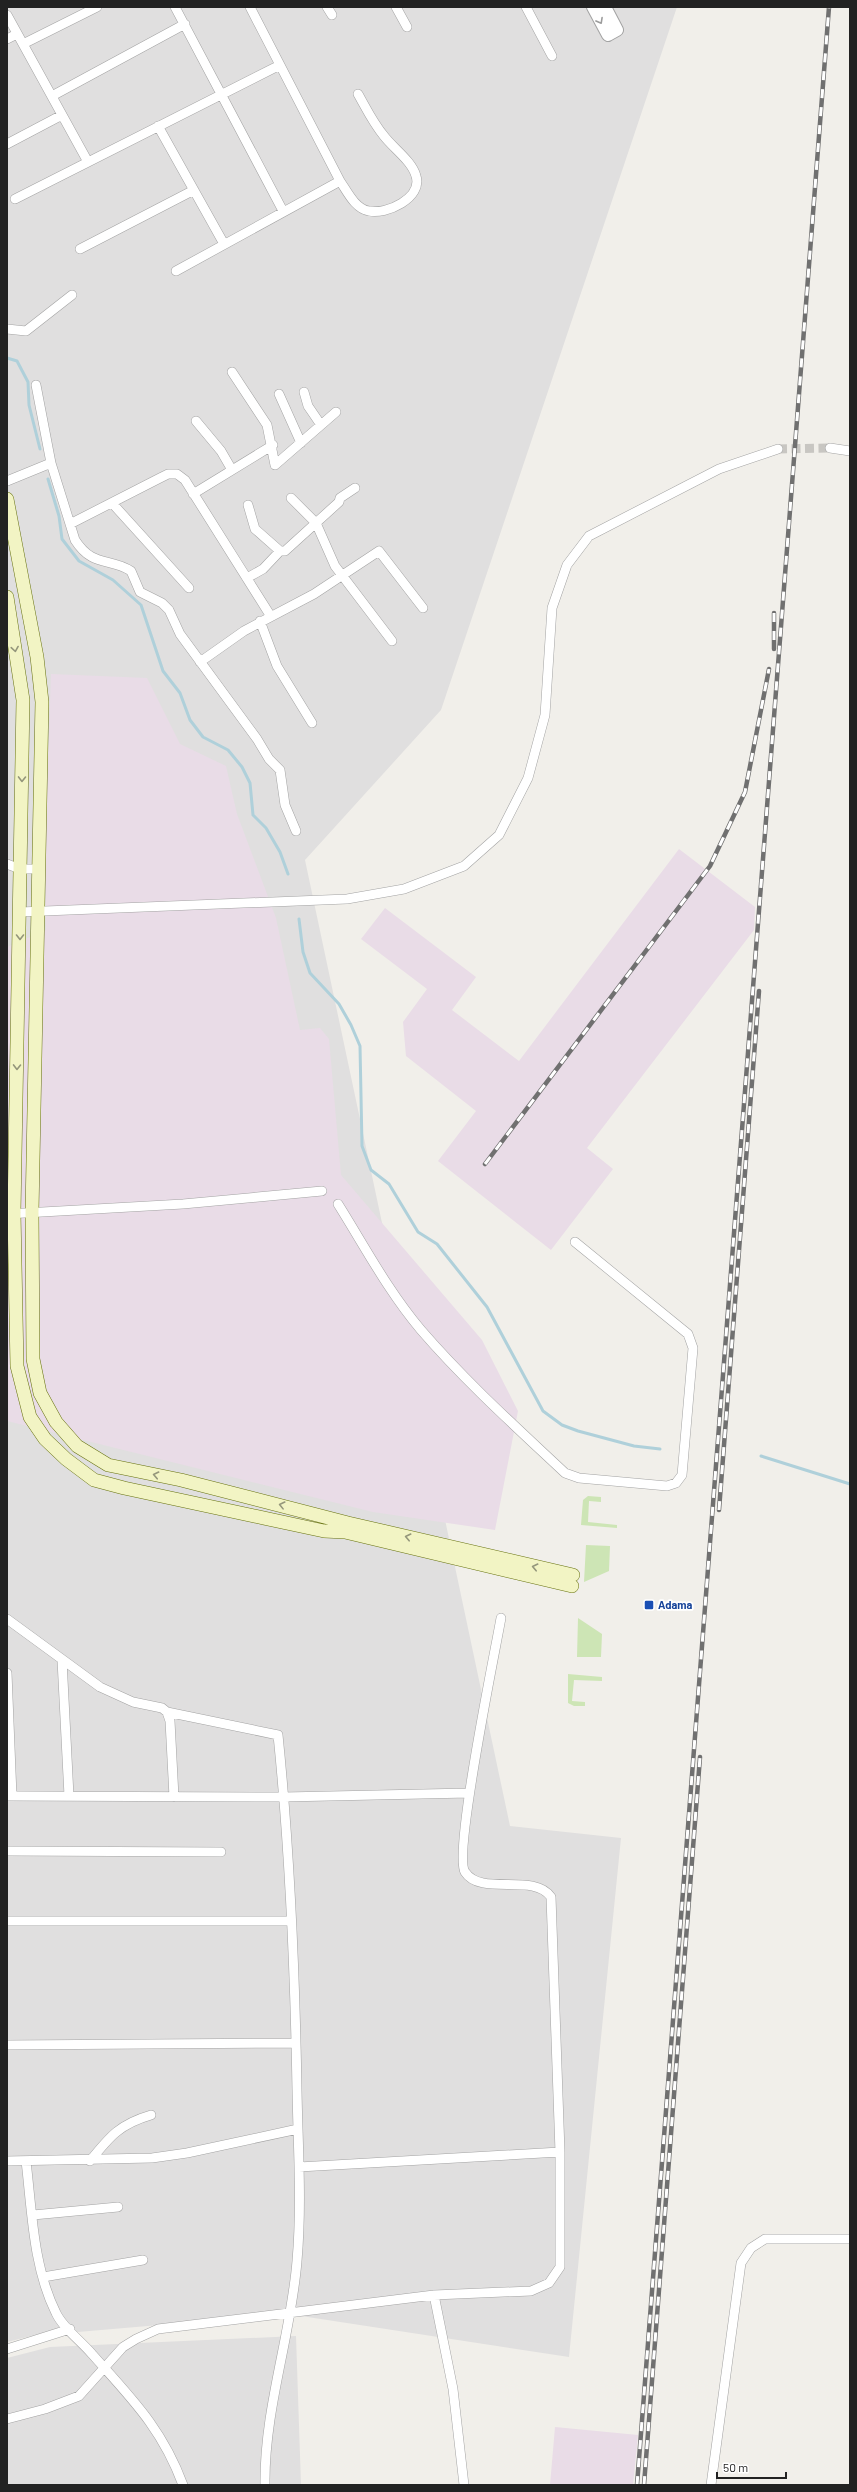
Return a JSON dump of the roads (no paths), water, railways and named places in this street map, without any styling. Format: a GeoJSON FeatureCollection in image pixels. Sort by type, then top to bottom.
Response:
{"type":"FeatureCollection","features":[{"type":"Feature","properties":{"kind":"main road"},"geometry":{"type":"LineString","coordinates":[[7,499],[38,657],[42,702],[32,1212],[33,1359],[40,1392],[56,1422],[77,1446],[108,1465],[181,1480],[572,1581],[345,1532],[316,1529],[124,1488],[94,1480],[66,1459],[45,1439],[30,1417],[21,1389],[17,1366],[11,1214],[20,912],[23,700],[7,597]]}},
{"type":"Feature","properties":{"kind":"street"},"geometry":{"type":"LineString","coordinates":[[23,44],[96,7]]}},
{"type":"Feature","properties":{"kind":"street"},"geometry":{"type":"LineString","coordinates":[[176,7],[283,211]]}},
{"type":"Feature","properties":{"kind":"street"},"geometry":{"type":"LineString","coordinates":[[250,7],[340,181],[355,204],[368,212],[387,210],[404,203],[416,187],[417,178],[413,169],[384,136],[358,94]]}},
{"type":"Feature","properties":{"kind":"street"},"geometry":{"type":"LineString","coordinates":[[396,7],[406,27]]}},
{"type":"Feature","properties":{"kind":"street"},"geometry":{"type":"LineString","coordinates":[[526,7],[552,56]]}},
{"type":"Feature","properties":{"kind":"street"},"geometry":{"type":"LineString","coordinates":[[592,7],[613,33],[605,7]]}},
{"type":"Feature","properties":{"kind":"street"},"geometry":{"type":"LineString","coordinates":[[7,15],[88,162]]}},
{"type":"Feature","properties":{"kind":"street"},"geometry":{"type":"LineString","coordinates":[[52,96],[184,24]]}},
{"type":"Feature","properties":{"kind":"street"},"geometry":{"type":"LineString","coordinates":[[7,39],[17,34]]}},
{"type":"Feature","properties":{"kind":"street"},"geometry":{"type":"LineString","coordinates":[[15,199],[221,93],[280,65]]}},
{"type":"Feature","properties":{"kind":"street"},"geometry":{"type":"LineString","coordinates":[[7,144],[62,115]]}},
{"type":"Feature","properties":{"kind":"street"},"geometry":{"type":"LineString","coordinates":[[158,126],[224,244]]}},
{"type":"Feature","properties":{"kind":"street"},"geometry":{"type":"LineString","coordinates":[[176,271],[340,181]]}},
{"type":"Feature","properties":{"kind":"street"},"geometry":{"type":"LineString","coordinates":[[80,249],[194,190]]}},
{"type":"Feature","properties":{"kind":"street"},"geometry":{"type":"LineString","coordinates":[[7,329],[26,331],[72,295]]}},
{"type":"Feature","properties":{"kind":"street"},"geometry":{"type":"LineString","coordinates":[[232,372],[267,425],[273,445],[275,465],[336,412]]}},
{"type":"Feature","properties":{"kind":"street"},"geometry":{"type":"LineString","coordinates":[[36,385],[38,406],[51,463],[70,524],[81,550],[93,559],[131,572],[140,592],[162,603],[169,610],[180,634],[269,759],[280,770],[285,805],[296,831]]}},
{"type":"Feature","properties":{"kind":"street"},"geometry":{"type":"LineString","coordinates":[[304,392],[308,406],[320,425]]}},
{"type":"Feature","properties":{"kind":"street"},"geometry":{"type":"LineString","coordinates":[[279,394],[301,442]]}},
{"type":"Feature","properties":{"kind":"street"},"geometry":{"type":"LineString","coordinates":[[196,421],[221,451],[232,470]]}},
{"type":"Feature","properties":{"kind":"street"},"geometry":{"type":"LineString","coordinates":[[193,494],[273,445]]}},
{"type":"Feature","properties":{"kind":"street"},"geometry":{"type":"LineString","coordinates":[[830,448],[850,451]]}},
{"type":"Feature","properties":{"kind":"street"},"geometry":{"type":"LineString","coordinates":[[20,912],[332,900],[404,889],[464,866],[499,835],[528,778],[545,715],[552,608],[567,565],[589,536],[719,469],[778,449]]}},
{"type":"Feature","properties":{"kind":"street"},"geometry":{"type":"LineString","coordinates":[[7,481],[51,463]]}},
{"type":"Feature","properties":{"kind":"street"},"geometry":{"type":"LineString","coordinates":[[70,524],[168,474],[177,474],[185,480],[270,615]]}},
{"type":"Feature","properties":{"kind":"street"},"geometry":{"type":"LineString","coordinates":[[247,578],[263,569],[280,551],[285,551],[339,502],[340,498],[355,488]]}},
{"type":"Feature","properties":{"kind":"street"},"geometry":{"type":"LineString","coordinates":[[291,498],[316,523],[335,566],[392,642]]}},
{"type":"Feature","properties":{"kind":"street"},"geometry":{"type":"LineString","coordinates":[[112,503],[189,588]]}},
{"type":"Feature","properties":{"kind":"street"},"geometry":{"type":"LineString","coordinates":[[248,505],[255,529],[280,551]]}},
{"type":"Feature","properties":{"kind":"street"},"geometry":{"type":"LineString","coordinates":[[200,662],[260,621],[314,594],[380,551],[423,608]]}},
{"type":"Feature","properties":{"kind":"street"},"geometry":{"type":"LineString","coordinates":[[260,621],[277,666],[312,723]]}},
{"type":"Feature","properties":{"kind":"street"},"geometry":{"type":"LineString","coordinates":[[7,864],[20,869],[38,869]]}},
{"type":"Feature","properties":{"kind":"street"},"geometry":{"type":"LineString","coordinates":[[11,1214],[183,1204],[322,1191]]}},
{"type":"Feature","properties":{"kind":"street"},"geometry":{"type":"LineString","coordinates":[[338,1204],[380,1276],[421,1329],[474,1388],[565,1473],[579,1478],[667,1486],[676,1483],[682,1475],[693,1348],[688,1334],[575,1242]]}},
{"type":"Feature","properties":{"kind":"street"},"geometry":{"type":"LineString","coordinates":[[7,2419],[45,2409],[79,2396],[105,2369],[123,2347],[158,2329],[290,2314],[434,2295],[531,2291],[549,2283],[560,2267],[560,2152],[551,1897],[546,1890],[535,1886],[482,1882],[472,1879],[465,1872],[461,1864],[461,1847],[469,1794],[501,1618]]}},
{"type":"Feature","properties":{"kind":"street"},"geometry":{"type":"LineString","coordinates":[[7,1619],[62,1660],[116,1696],[162,1708],[167,1712],[278,1735],[284,1797],[296,2043],[298,2129],[297,2262],[290,2314],[268,2430],[265,2485]]}},
{"type":"Feature","properties":{"kind":"street"},"geometry":{"type":"LineString","coordinates":[[62,1660],[69,1796]]}},
{"type":"Feature","properties":{"kind":"street"},"geometry":{"type":"LineString","coordinates":[[7,1673],[9,1796],[284,1797],[469,1794]]}},
{"type":"Feature","properties":{"kind":"street"},"geometry":{"type":"LineString","coordinates":[[167,1712],[174,1797]]}},
{"type":"Feature","properties":{"kind":"street"},"geometry":{"type":"LineString","coordinates":[[7,1851],[221,1852]]}},
{"type":"Feature","properties":{"kind":"street"},"geometry":{"type":"LineString","coordinates":[[7,1920],[291,1921]]}},
{"type":"Feature","properties":{"kind":"street"},"geometry":{"type":"LineString","coordinates":[[7,2045],[296,2043]]}},
{"type":"Feature","properties":{"kind":"street"},"geometry":{"type":"LineString","coordinates":[[90,2161],[114,2132],[138,2118],[151,2114]]}},
{"type":"Feature","properties":{"kind":"street"},"geometry":{"type":"LineString","coordinates":[[7,2161],[90,2161],[152,2158],[187,2153],[298,2129]]}},
{"type":"Feature","properties":{"kind":"street"},"geometry":{"type":"LineString","coordinates":[[298,2167],[560,2152]]}},
{"type":"Feature","properties":{"kind":"street"},"geometry":{"type":"LineString","coordinates":[[26,2161],[43,2277],[57,2314],[152,2422],[172,2455],[183,2485]]}},
{"type":"Feature","properties":{"kind":"street"},"geometry":{"type":"LineString","coordinates":[[33,2215],[118,2207]]}},
{"type":"Feature","properties":{"kind":"street"},"geometry":{"type":"LineString","coordinates":[[711,2485],[741,2262],[750,2248],[765,2239],[850,2239]]}},
{"type":"Feature","properties":{"kind":"street"},"geometry":{"type":"LineString","coordinates":[[43,2277],[143,2260]]}},
{"type":"Feature","properties":{"kind":"street"},"geometry":{"type":"LineString","coordinates":[[434,2295],[453,2389],[464,2485]]}},
{"type":"Feature","properties":{"kind":"street"},"geometry":{"type":"LineString","coordinates":[[7,2349],[70,2329]]}},
{"type":"Feature","properties":{"kind":"waterway"},"geometry":{"type":"LineString","coordinates":[[7,358],[17,361],[28,382],[29,405],[40,449]]}},
{"type":"Feature","properties":{"kind":"waterway"},"geometry":{"type":"LineString","coordinates":[[48,479],[59,516],[62,539],[79,561],[113,580],[141,605],[163,671],[180,693],[190,720],[203,737],[228,750],[242,767],[250,783],[253,815],[266,828],[280,852],[288,874]]}},
{"type":"Feature","properties":{"kind":"waterway"},"geometry":{"type":"LineString","coordinates":[[299,919],[303,952],[310,973],[339,1004],[351,1025],[360,1046],[362,1146],[371,1170],[389,1184],[418,1232],[437,1244],[487,1307],[543,1411],[562,1425],[578,1431],[634,1446],[660,1449]]}},
{"type":"Feature","properties":{"kind":"waterway"},"geometry":{"type":"LineString","coordinates":[[761,1456],[850,1484]]}},
{"type":"Feature","properties":{"kind":"tunnel"},"geometry":{"type":"LineString","coordinates":[[778,449],[830,448]]}},
{"type":"Feature","properties":{"kind":"railway"},"geometry":{"type":"LineString","coordinates":[[637,2485],[829,7]]}},
{"type":"Feature","properties":{"kind":"railway"},"geometry":{"type":"LineString","coordinates":[[774,613],[774,649]]}},
{"type":"Feature","properties":{"kind":"railway"},"geometry":{"type":"LineString","coordinates":[[485,1164],[710,866],[745,792],[769,669]]}},
{"type":"Feature","properties":{"kind":"railway"},"geometry":{"type":"LineString","coordinates":[[719,1510],[759,991]]}},
{"type":"Feature","properties":{"kind":"railway"},"geometry":{"type":"LineString","coordinates":[[644,2485],[700,1757]]}},
{"type":"Feature","properties":{"kind":"place","name":"Adama"},"geometry":{"type":"Point","coordinates":[649,1605]}}]}
